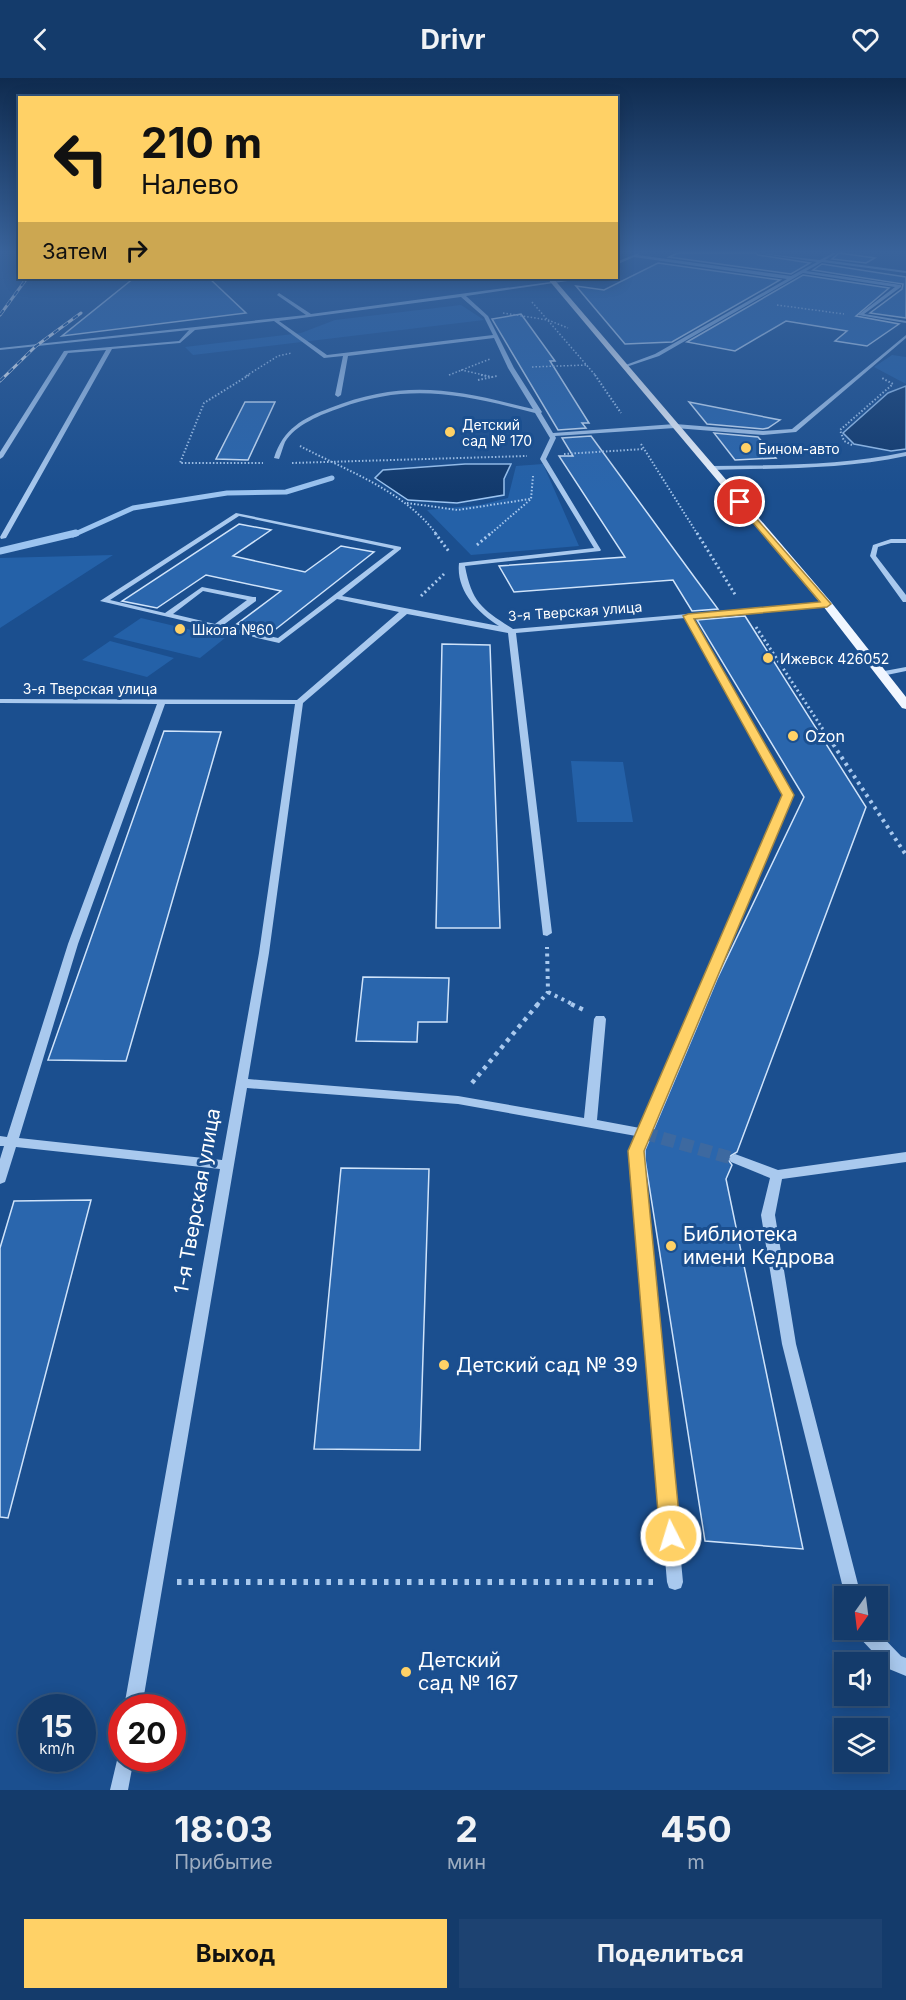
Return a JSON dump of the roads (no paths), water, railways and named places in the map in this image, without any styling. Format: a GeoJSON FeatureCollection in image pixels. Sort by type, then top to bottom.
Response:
{"type":"FeatureCollection","features":[{"type":"Feature","properties":{"kind":"main road"},"geometry":{"type":"LineString","coordinates":[[596,333],[827,604],[906,705]]}},
{"type":"Feature","properties":{"kind":"street"},"geometry":{"type":"LineString","coordinates":[[0,349],[156,333]]}},
{"type":"Feature","properties":{"kind":"street"},"geometry":{"type":"LineString","coordinates":[[0,457],[66,352],[180,342],[190,333]]}},
{"type":"Feature","properties":{"kind":"street"},"geometry":{"type":"LineString","coordinates":[[293,333],[326,357],[496,336]]}},
{"type":"Feature","properties":{"kind":"street"},"geometry":{"type":"LineString","coordinates":[[494,333],[553,438],[545,456],[598,550],[459,563],[466,591],[480,611],[512,631],[547,933]]}},
{"type":"Feature","properties":{"kind":"street"},"geometry":{"type":"LineString","coordinates":[[625,367],[657,355],[697,333]]}},
{"type":"Feature","properties":{"kind":"street"},"geometry":{"type":"LineString","coordinates":[[551,435],[675,426],[763,433],[794,430],[906,336]]}},
{"type":"Feature","properties":{"kind":"street"},"geometry":{"type":"LineString","coordinates":[[3,538],[110,348]]}},
{"type":"Feature","properties":{"kind":"street"},"geometry":{"type":"LineString","coordinates":[[338,395],[346,355]]}},
{"type":"Feature","properties":{"kind":"street"},"geometry":{"type":"LineString","coordinates":[[277,458],[285,438],[321,414],[358,398],[413,389],[440,391],[539,412]]}},
{"type":"Feature","properties":{"kind":"street"},"geometry":{"type":"LineString","coordinates":[[710,468],[877,462],[906,454]]}},
{"type":"Feature","properties":{"kind":"street"},"geometry":{"type":"LineString","coordinates":[[238,514],[399,548],[279,641],[167,615],[104,601],[238,514]]}},
{"type":"Feature","properties":{"kind":"street"},"geometry":{"type":"LineString","coordinates":[[906,541],[891,540],[875,546],[873,556],[906,600]]}},
{"type":"Feature","properties":{"kind":"street"},"geometry":{"type":"LineString","coordinates":[[167,615],[202,589],[253,599],[216,627]]}},
{"type":"Feature","properties":{"kind":"street","name":"3-я Тверская улица"},"geometry":{"type":"LineString","coordinates":[[336,597],[512,631],[827,604]]}},
{"type":"Feature","properties":{"kind":"street"},"geometry":{"type":"LineString","coordinates":[[299,702],[405,610]]}},
{"type":"Feature","properties":{"kind":"street"},"geometry":{"type":"LineString","coordinates":[[675,1582],[636,1151],[788,795],[688,616]]}},
{"type":"Feature","properties":{"kind":"street"},"geometry":{"type":"LineString","coordinates":[[882,674],[906,669]]}},
{"type":"Feature","properties":{"kind":"street","name":"3-я Тверская улица"},"geometry":{"type":"LineString","coordinates":[[0,701],[299,702]]}},
{"type":"Feature","properties":{"kind":"street"},"geometry":{"type":"LineString","coordinates":[[0,1179],[14,1142],[73,944],[162,701]]}},
{"type":"Feature","properties":{"kind":"street","name":"1-я Тверская улица"},"geometry":{"type":"LineString","coordinates":[[135,1694],[264,953],[299,702]]}},
{"type":"Feature","properties":{"kind":"street"},"geometry":{"type":"LineString","coordinates":[[590,1124],[600,1019]]}},
{"type":"Feature","properties":{"kind":"street"},"geometry":{"type":"LineString","coordinates":[[241,1083],[458,1100],[644,1133]]}},
{"type":"Feature","properties":{"kind":"street"},"geometry":{"type":"LineString","coordinates":[[0,1141],[226,1165]]}},
{"type":"Feature","properties":{"kind":"street"},"geometry":{"type":"LineString","coordinates":[[735,1159],[777,1175],[906,1157]]}},
{"type":"Feature","properties":{"kind":"street"},"geometry":{"type":"LineString","coordinates":[[777,1175],[768,1215],[789,1344],[850,1586]]}},
{"type":"Feature","properties":{"kind":"street"},"geometry":{"type":"LineString","coordinates":[[873,1640],[895,1663],[906,1667]]}},
{"type":"Feature","properties":{"kind":"street"},"geometry":{"type":"LineString","coordinates":[[119,1790],[122,1772]]}},
{"type":"Feature","properties":{"kind":"waterway"},"geometry":{"type":"LineString","coordinates":[[73,535],[133,508],[227,493],[286,492],[332,478]]}},
{"type":"Feature","properties":{"kind":"waterway"},"geometry":{"type":"LineString","coordinates":[[0,551],[76,533]]}},
{"type":"Feature","properties":{"kind":"tunnel"},"geometry":{"type":"LineString","coordinates":[[644,1133],[735,1159]]}},
{"type":"Feature","properties":{"kind":"railway"},"geometry":{"type":"LineString","coordinates":[[0,381],[36,346],[54,333]]}},
{"type":"Feature","properties":{"kind":"place","name":"Детский сад № 170"},"geometry":{"type":"Point","coordinates":[450,432]}},
{"type":"Feature","properties":{"kind":"place","name":"Бином-авто"},"geometry":{"type":"Point","coordinates":[746,448]}},
{"type":"Feature","properties":{"kind":"place","name":"Школа №60"},"geometry":{"type":"Point","coordinates":[180,629]}},
{"type":"Feature","properties":{"kind":"place","name":"Ижевск 426052"},"geometry":{"type":"Point","coordinates":[768,658]}},
{"type":"Feature","properties":{"kind":"place","name":"Ozon"},"geometry":{"type":"Point","coordinates":[793,736]}},
{"type":"Feature","properties":{"kind":"place","name":"Библиотека имени Кедрова"},"geometry":{"type":"Point","coordinates":[671,1246]}},
{"type":"Feature","properties":{"kind":"place","name":"Детский сад № 39"},"geometry":{"type":"Point","coordinates":[444,1365]}},
{"type":"Feature","properties":{"kind":"place","name":"Детский сад № 167"},"geometry":{"type":"Point","coordinates":[406,1672]}}]}
